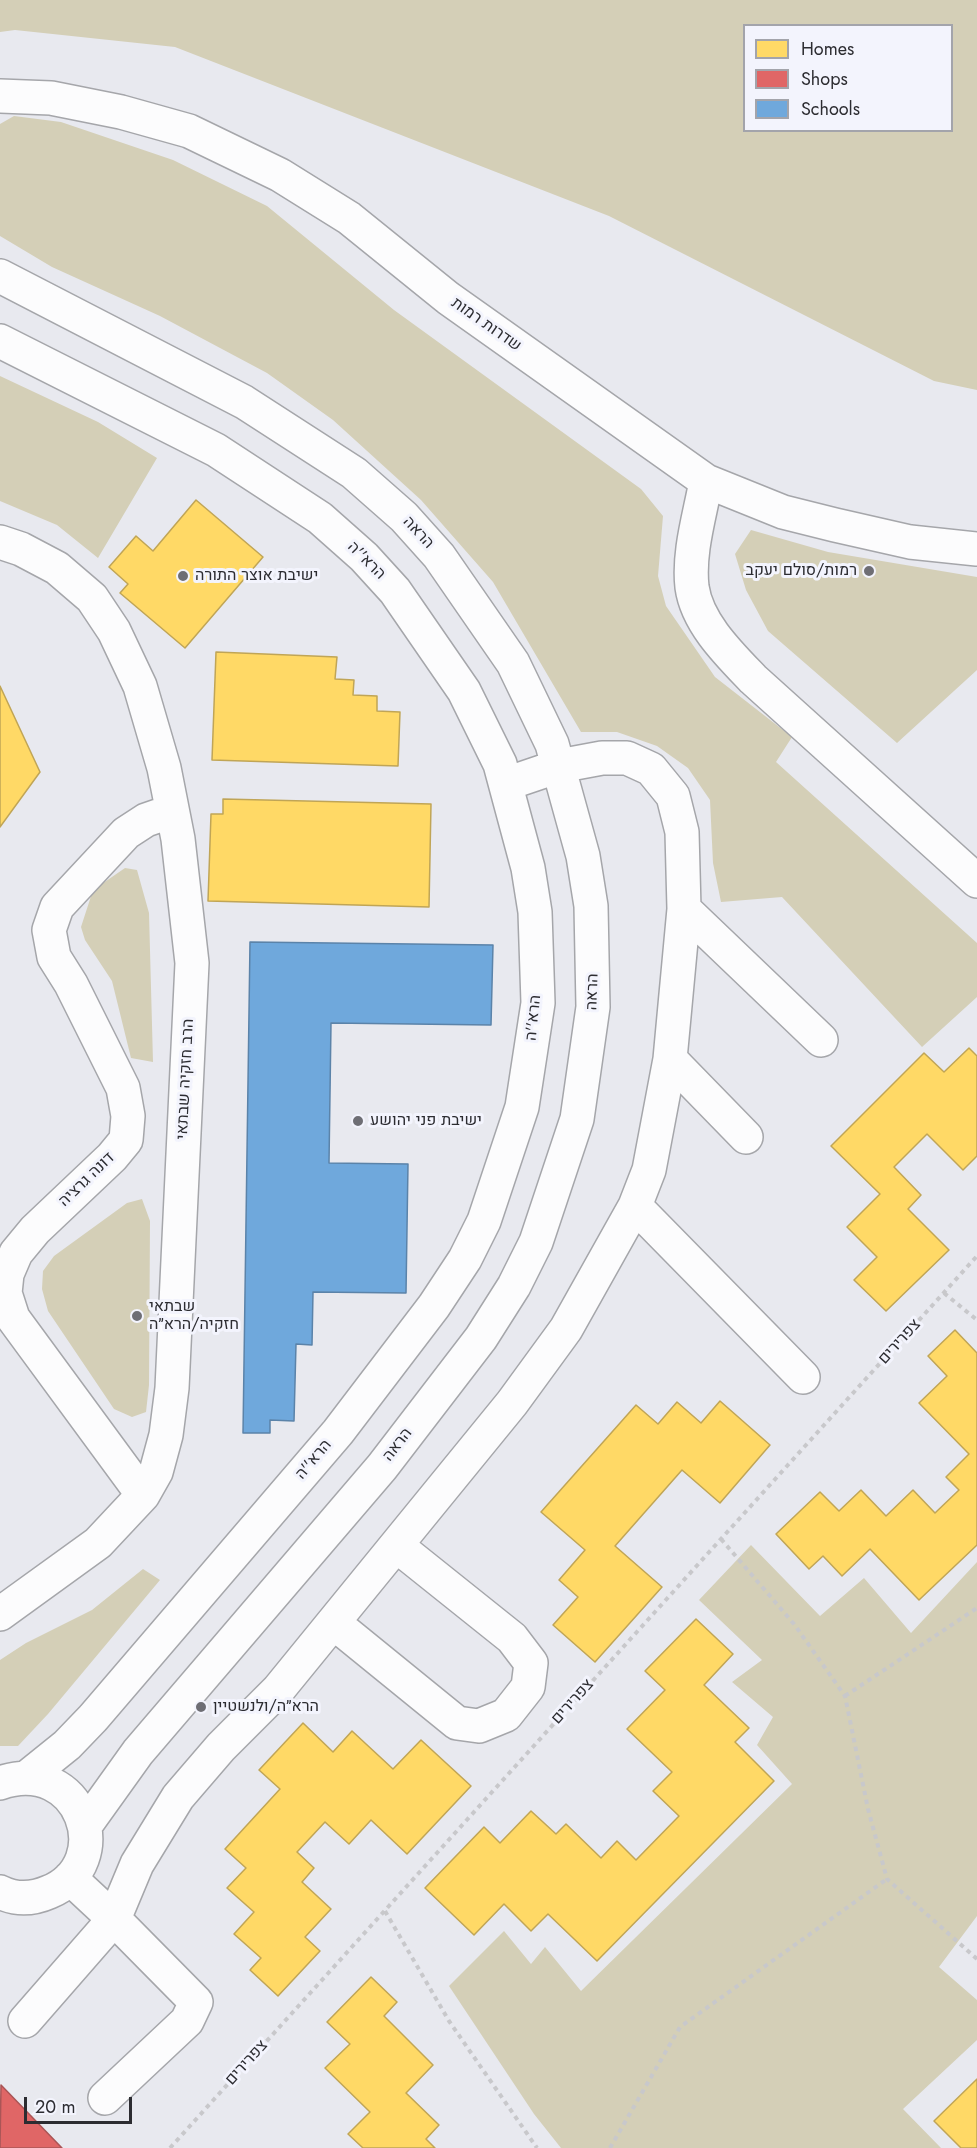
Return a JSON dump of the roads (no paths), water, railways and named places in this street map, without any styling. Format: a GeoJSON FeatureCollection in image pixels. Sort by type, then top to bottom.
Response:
{"type":"FeatureCollection","features":[{"type":"Feature","properties":{"kind":"street","name":"שדרות רמות"},"geometry":{"type":"LineString","coordinates":[[0,96],[51,98],[166,124],[189,131],[280,175],[349,219],[448,298],[706,481],[783,512],[910,542],[977,549]]}},
{"type":"Feature","properties":{"kind":"street","name":"הראה"},"geometry":{"type":"LineString","coordinates":[[0,276],[244,402],[354,473],[404,517],[439,556],[513,663],[552,744],[583,856],[591,906],[593,1007],[577,1119],[536,1242],[514,1286],[481,1338],[382,1467],[138,1752],[85,1826]]}},
{"type":"Feature","properties":{"kind":"street","name":"הרא''ה"},"geometry":{"type":"LineString","coordinates":[[0,341],[216,450],[320,518],[364,557],[395,591],[464,690],[500,764],[528,868],[535,912],[538,1003],[522,1107],[484,1221],[465,1259],[434,1306],[338,1432],[93,1718],[67,1745],[13,1780]]}},
{"type":"Feature","properties":{"kind":"street"},"geometry":{"type":"LineString","coordinates":[[706,481],[692,555],[692,588],[704,618],[723,648],[753,678],[977,881]]}},
{"type":"Feature","properties":{"kind":"street","name":"הרב חזקיה שבתאי"},"geometry":{"type":"LineString","coordinates":[[0,542],[21,549],[57,568],[92,598],[114,631],[140,686],[164,768],[172,811],[186,900],[191,974],[172,1388],[166,1435],[156,1472],[143,1495],[98,1543],[0,1614]]}},
{"type":"Feature","properties":{"kind":"street"},"geometry":{"type":"LineString","coordinates":[[25,2021],[114,1919],[137,1864],[178,1797],[221,1748],[278,1690],[512,1403],[566,1329],[635,1206],[649,1170],[670,1059],[684,909],[682,832],[673,796],[651,769],[627,758],[602,758],[559,766],[506,784]]}},
{"type":"Feature","properties":{"kind":"street","name":"דונה גרציה"},"geometry":{"type":"LineString","coordinates":[[143,1495],[13,1318],[5,1293],[7,1274],[16,1253],[35,1230],[126,1140],[128,1116],[123,1088],[71,984],[54,957],[49,930],[57,907],[126,833],[146,820],[172,811]]}},
{"type":"Feature","properties":{"kind":"street"},"geometry":{"type":"LineString","coordinates":[[684,909],[821,1040]]}},
{"type":"Feature","properties":{"kind":"street"},"geometry":{"type":"LineString","coordinates":[[670,1059],[746,1137]]}},
{"type":"Feature","properties":{"kind":"street"},"geometry":{"type":"LineString","coordinates":[[635,1206],[803,1377]]}},
{"type":"Feature","properties":{"kind":"street"},"geometry":{"type":"LineString","coordinates":[[334,1623],[457,1723],[479,1726],[506,1715],[528,1688],[531,1663],[512,1638],[397,1546]]}},
{"type":"Feature","properties":{"kind":"street"},"geometry":{"type":"LineString","coordinates":[[8,1901],[41,1896],[57,1889],[70,1878],[81,1863],[86,1845],[85,1826],[80,1810],[58,1786],[43,1780],[13,1780]]}},
{"type":"Feature","properties":{"kind":"street"},"geometry":{"type":"LineString","coordinates":[[70,1878],[114,1919],[195,2002],[187,2021],[105,2098]]}},
{"type":"Feature","properties":{"kind":"place","name":"רמות/סולם יעקב"},"geometry":{"type":"Point","coordinates":[869,571]}},
{"type":"Feature","properties":{"kind":"place","name":"ישיבת אוצר התורה"},"geometry":{"type":"Point","coordinates":[183,576]}},
{"type":"Feature","properties":{"kind":"place","name":"ישיבת פני יהושע"},"geometry":{"type":"Point","coordinates":[358,1121]}},
{"type":"Feature","properties":{"kind":"place","name":"שבתאי חזקיה/הרא״ה"},"geometry":{"type":"Point","coordinates":[137,1316]}},
{"type":"Feature","properties":{"kind":"place","name":"הרא״ה/ולנשטיין"},"geometry":{"type":"Point","coordinates":[201,1707]}}]}
